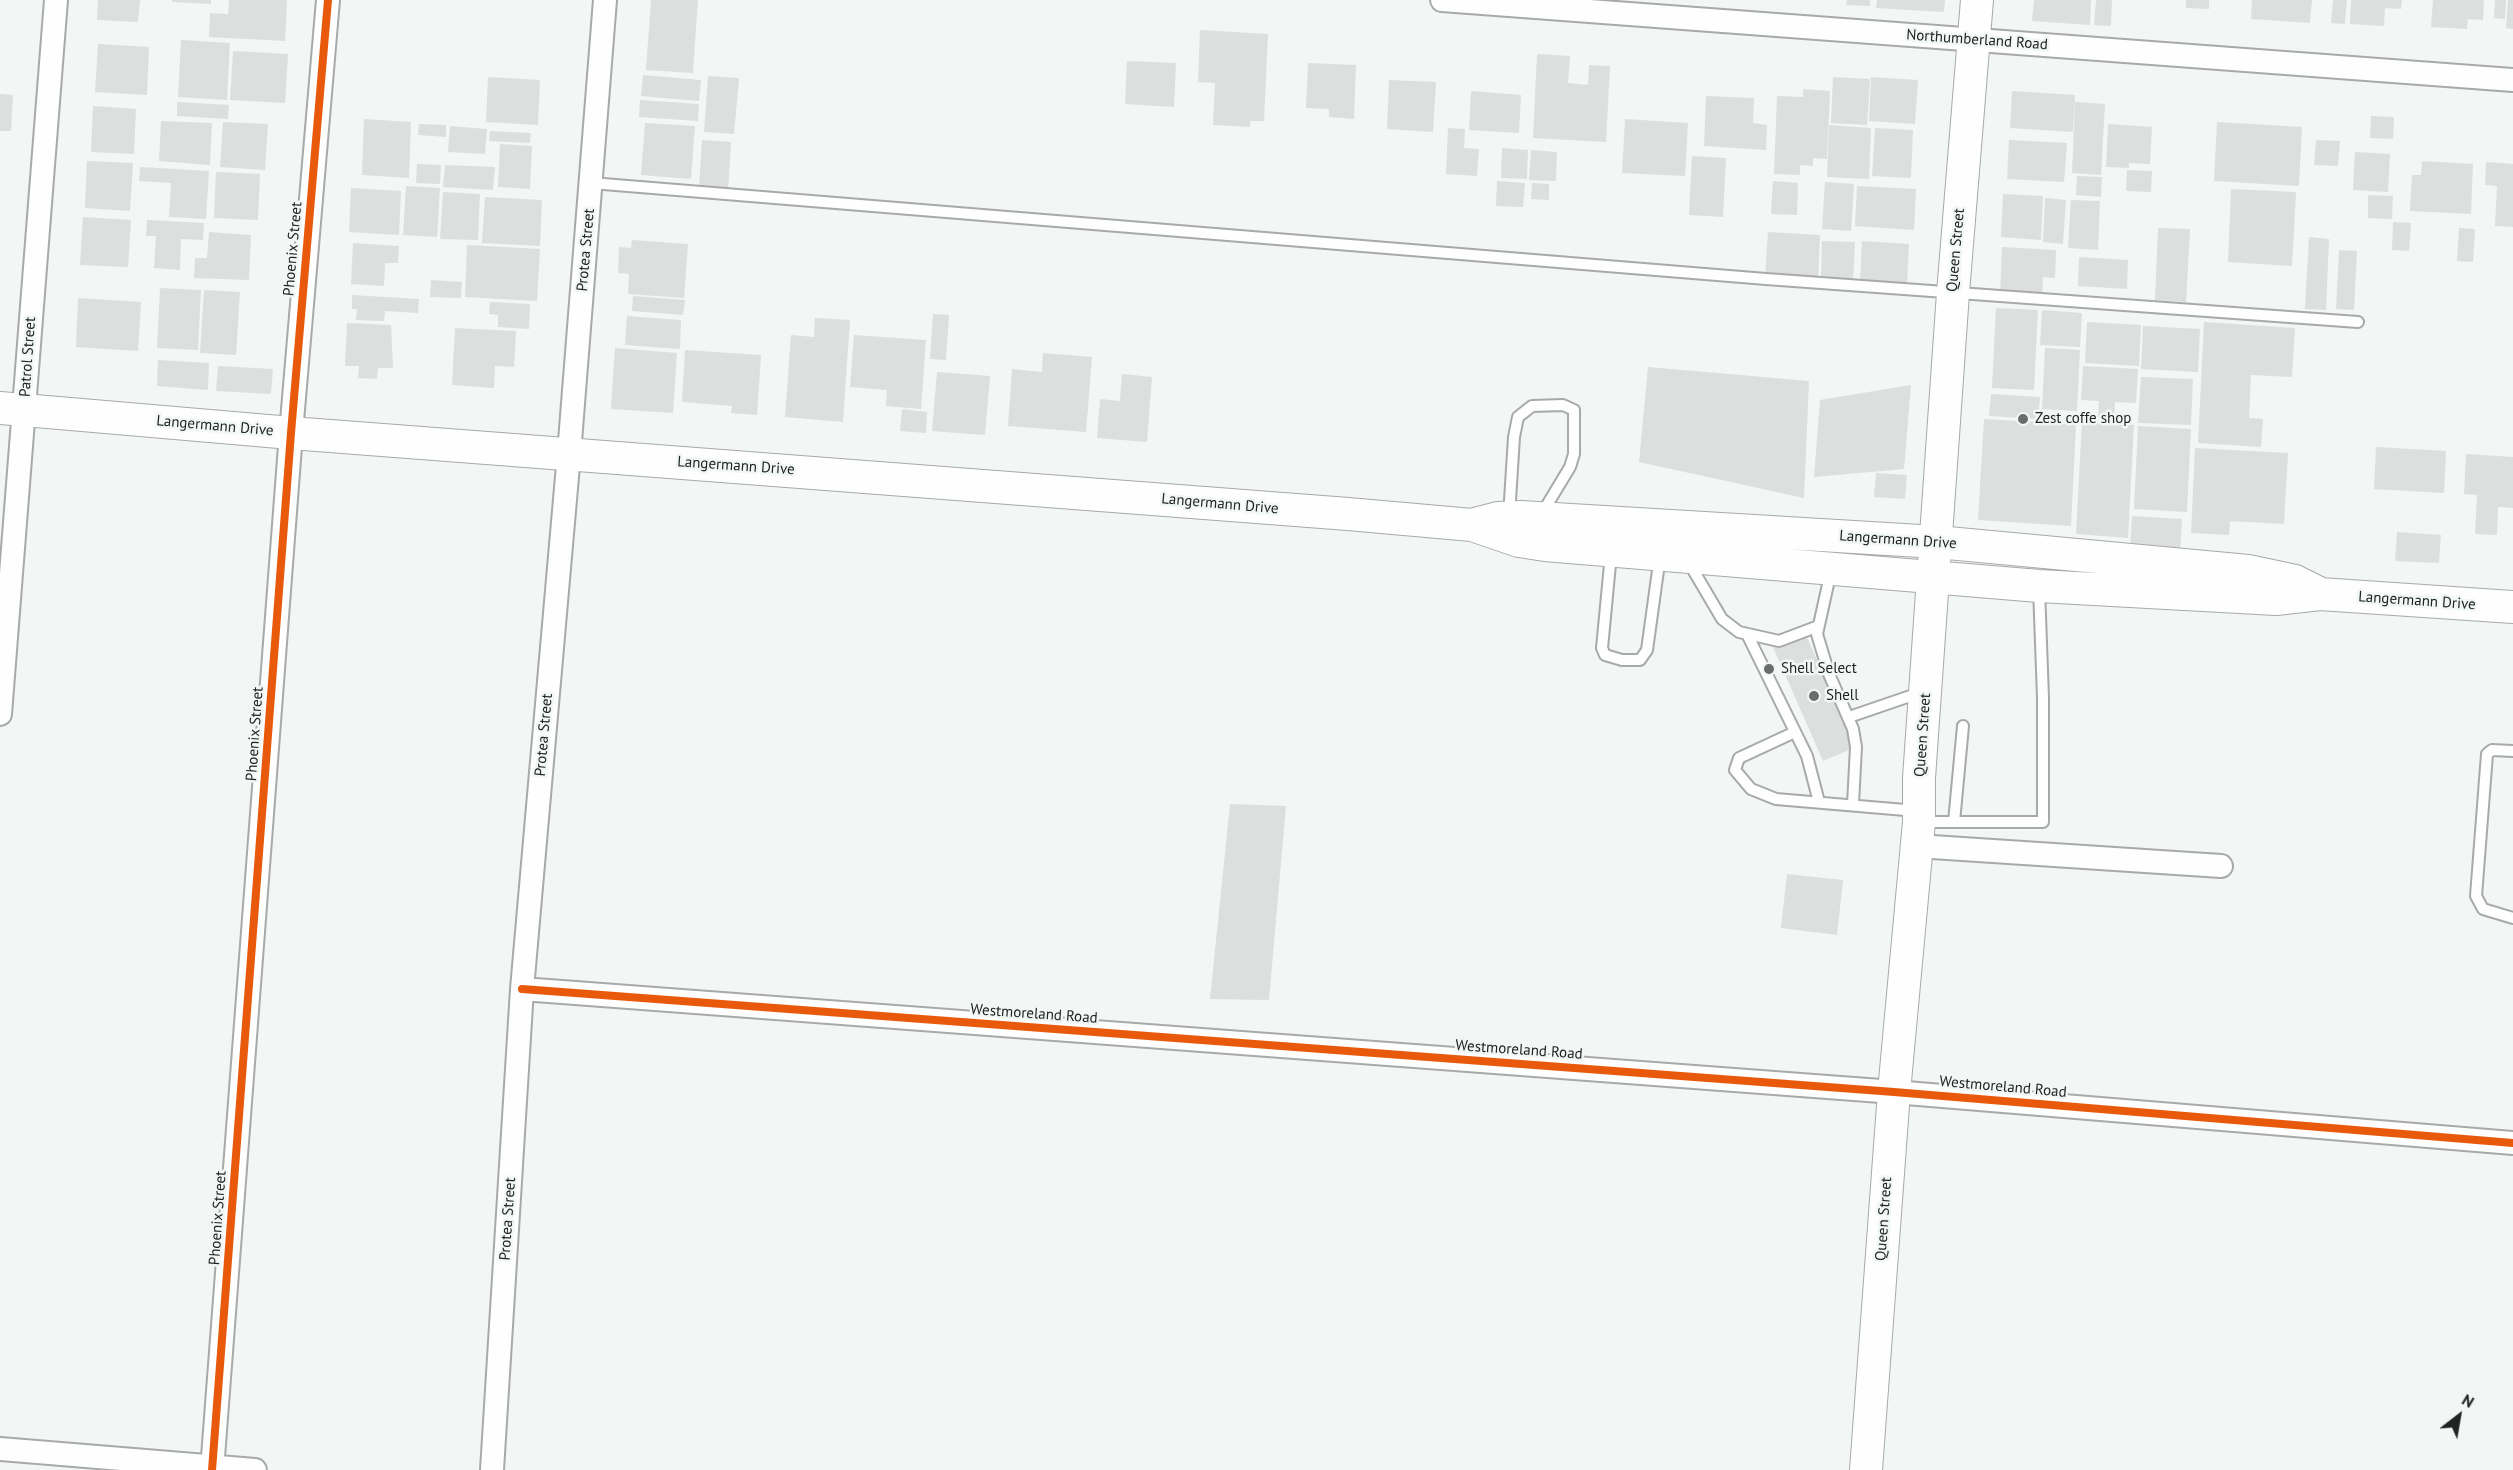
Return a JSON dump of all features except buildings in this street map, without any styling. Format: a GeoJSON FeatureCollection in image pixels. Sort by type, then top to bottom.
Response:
{"type":"FeatureCollection","features":[{"type":"Feature","properties":{"kind":"main road","name":"Queen Street"},"geometry":{"type":"LineString","coordinates":[[1866,1470],[1894,1092],[1918,826],[1953,293],[1977,0]]}},
{"type":"Feature","properties":{"kind":"main road","name":"Langermann Drive"},"geometry":{"type":"LineString","coordinates":[[12,409],[291,433],[1472,525],[1524,518],[1937,542],[2248,571],[2295,581],[2320,594]]}},
{"type":"Feature","properties":{"kind":"main road","name":"Langermann Drive"},"geometry":{"type":"LineString","coordinates":[[1472,525],[1528,542],[2039,586],[2276,599],[2320,594],[2513,608]]}},
{"type":"Feature","properties":{"kind":"street","name":"Patrol Street"},"geometry":{"type":"LineString","coordinates":[[0,714],[12,409],[56,0]]}},
{"type":"Feature","properties":{"kind":"street","name":"Phoenix Street"},"geometry":{"type":"LineString","coordinates":[[212,1468],[291,433],[327,0]]}},
{"type":"Feature","properties":{"kind":"street","name":"Protea Street"},"geometry":{"type":"LineString","coordinates":[[492,1470],[522,989],[569,454],[604,0]]}},
{"type":"Feature","properties":{"kind":"street","name":"Northumberland Road"},"geometry":{"type":"LineString","coordinates":[[1442,0],[2513,80]]}},
{"type":"Feature","properties":{"kind":"street"},"geometry":{"type":"LineString","coordinates":[[1918,826],[2221,866]]}},
{"type":"Feature","properties":{"kind":"street","name":"Westmoreland Road"},"geometry":{"type":"LineString","coordinates":[[522,989],[1894,1092],[2513,1143]]}},
{"type":"Feature","properties":{"kind":"street"},"geometry":{"type":"LineString","coordinates":[[0,1449],[255,1470]]}},
{"type":"Feature","properties":{"kind":"lane"},"geometry":{"type":"LineString","coordinates":[[591,183],[1953,293],[2358,321]]}},
{"type":"Feature","properties":{"kind":"lane"},"geometry":{"type":"LineString","coordinates":[[1563,405],[1574,410],[1574,454],[1561,484],[1524,518],[1514,437],[1518,417],[1532,406],[1563,405]]}},
{"type":"Feature","properties":{"kind":"lane"},"geometry":{"type":"LineString","coordinates":[[1612,551],[1602,648],[1605,655],[1622,660],[1640,660],[1647,651],[1673,556]]}},
{"type":"Feature","properties":{"kind":"lane"},"geometry":{"type":"LineString","coordinates":[[1673,556],[1722,619],[1739,632],[1748,636],[1779,640],[1816,627]]}},
{"type":"Feature","properties":{"kind":"lane"},"geometry":{"type":"LineString","coordinates":[[1832,568],[1816,627],[1829,674],[1849,717],[1856,747],[1852,804]]}},
{"type":"Feature","properties":{"kind":"lane"},"geometry":{"type":"LineString","coordinates":[[1794,732],[1739,758],[1736,770],[1747,785],[1759,793],[1776,799],[1852,804],[1918,826],[1954,822],[2043,822],[2043,698],[2039,586]]}},
{"type":"Feature","properties":{"kind":"lane"},"geometry":{"type":"LineString","coordinates":[[1748,636],[1814,776],[1819,802]]}},
{"type":"Feature","properties":{"kind":"lane"},"geometry":{"type":"LineString","coordinates":[[1849,717],[1926,691]]}},
{"type":"Feature","properties":{"kind":"lane"},"geometry":{"type":"LineString","coordinates":[[1954,822],[1963,726]]}},
{"type":"Feature","properties":{"kind":"lane"},"geometry":{"type":"LineString","coordinates":[[2513,751],[2492,750],[2487,754],[2476,896],[2483,909],[2513,918]]}},
{"type":"Feature","properties":{"kind":"cycle path"},"geometry":{"type":"LineString","coordinates":[[212,1470],[291,433],[328,0]]}},
{"type":"Feature","properties":{"kind":"cycle path"},"geometry":{"type":"LineString","coordinates":[[522,989],[1894,1092],[2513,1143]]}},
{"type":"Feature","properties":{"kind":"place","name":"Zest coffe shop"},"geometry":{"type":"Point","coordinates":[2023,419]}},
{"type":"Feature","properties":{"kind":"place","name":"Shell Select"},"geometry":{"type":"Point","coordinates":[1769,669]}},
{"type":"Feature","properties":{"kind":"place","name":"Shell"},"geometry":{"type":"Point","coordinates":[1814,696]}}]}
